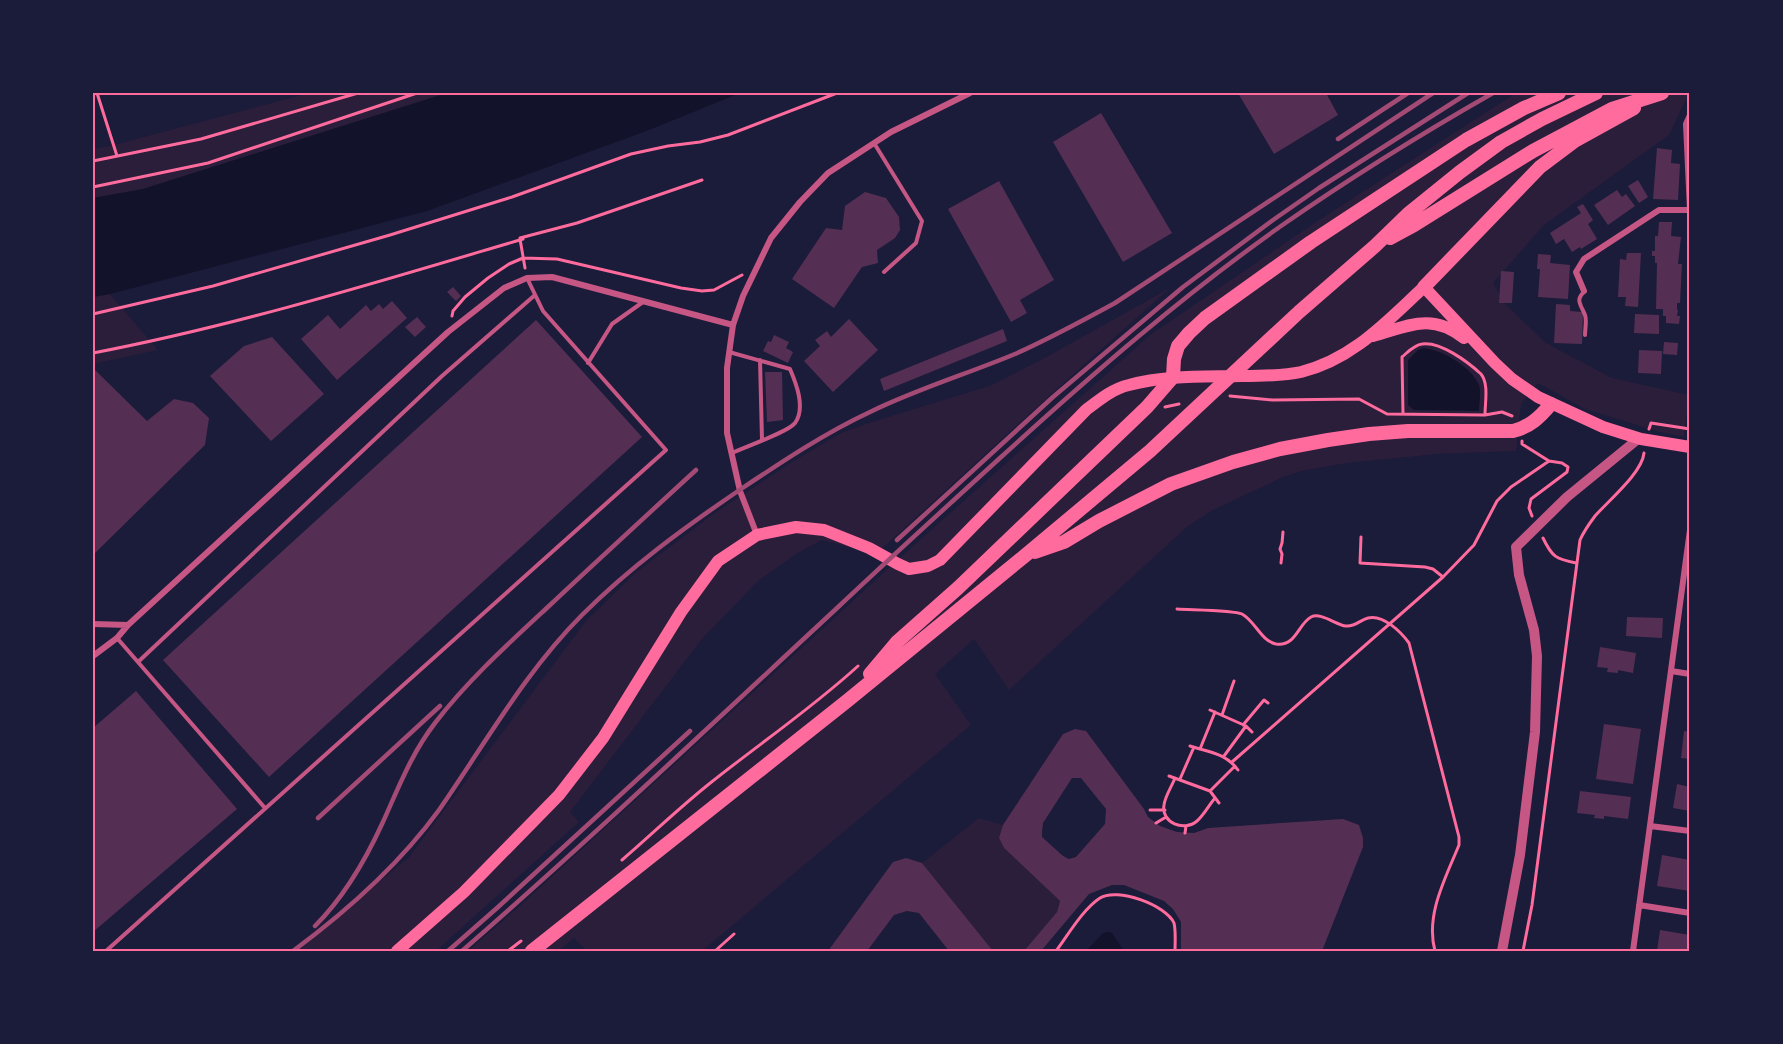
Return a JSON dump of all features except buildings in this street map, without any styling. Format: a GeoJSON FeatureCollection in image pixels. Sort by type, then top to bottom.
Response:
{"type":"FeatureCollection","features":[{"type":"Feature","properties":{"kind":"highway"},"geometry":{"type":"LineString","coordinates":[[847,701],[897,642],[958,588],[1139,415],[1173,377],[1174,359],[1178,346],[1205,318],[1329,230],[1466,140],[1524,108],[1559,93]]}},
{"type":"Feature","properties":{"kind":"highway"},"geometry":{"type":"LineString","coordinates":[[532,951],[847,701],[1150,451],[1299,312],[1408,214],[1460,172],[1502,142],[1542,119],[1596,93]]}},
{"type":"Feature","properties":{"kind":"highway"},"geometry":{"type":"LineString","coordinates":[[1375,246],[1414,225],[1533,151],[1612,110],[1656,95]]}},
{"type":"Feature","properties":{"kind":"highway"},"geometry":{"type":"LineString","coordinates":[[1424,287],[1540,167],[1576,140],[1656,95]]}},
{"type":"Feature","properties":{"kind":"highway"},"geometry":{"type":"LineString","coordinates":[[1027,554],[1064,543],[1099,521],[1171,484],[1233,462],[1280,449],[1369,434],[1408,431],[1513,431],[1525,428],[1540,418],[1551,404]]}},
{"type":"Feature","properties":{"kind":"main road"},"geometry":{"type":"LineString","coordinates":[[397,951],[464,892],[559,795],[603,738],[681,612],[718,561],[757,535],[796,527],[824,530],[869,548],[909,569],[928,566],[940,560],[1086,410],[1105,396],[1127,385],[1173,377],[1267,376],[1300,372],[1326,364],[1371,337],[1424,287],[1512,379],[1551,404],[1603,427],[1638,439],[1690,447]]}},
{"type":"Feature","properties":{"kind":"main road"},"geometry":{"type":"LineString","coordinates":[[1371,337],[1426,322],[1450,327],[1495,363]]}},
{"type":"Feature","properties":{"kind":"street"},"geometry":{"type":"LineString","coordinates":[[757,535],[740,491],[728,433],[726,403],[727,368],[733,325],[743,296],[771,238],[800,202],[828,173],[873,142],[970,93]]}},
{"type":"Feature","properties":{"kind":"street"},"geometry":{"type":"LineString","coordinates":[[1584,291],[1576,272],[1584,259],[1659,210],[1690,210],[1686,124],[1690,115]]}},
{"type":"Feature","properties":{"kind":"street"},"geometry":{"type":"LineString","coordinates":[[93,656],[117,638],[448,332],[504,288],[527,278],[552,277],[733,325]]}},
{"type":"Feature","properties":{"kind":"street"},"geometry":{"type":"LineString","coordinates":[[1502,951],[1520,855],[1535,732],[1537,656],[1534,630],[1520,575],[1516,548],[1567,497],[1638,439]]}},
{"type":"Feature","properties":{"kind":"street"},"geometry":{"type":"LineString","coordinates":[[1634,951],[1690,530]]}},
{"type":"Feature","properties":{"kind":"street"},"geometry":{"type":"LineString","coordinates":[[93,624],[128,626]]}},
{"type":"Feature","properties":{"kind":"street"},"geometry":{"type":"LineString","coordinates":[[1671,670],[1690,674]]}},
{"type":"Feature","properties":{"kind":"street"},"geometry":{"type":"LineString","coordinates":[[1650,826],[1690,831]]}},
{"type":"Feature","properties":{"kind":"street"},"geometry":{"type":"LineString","coordinates":[[1639,905],[1690,913]]}},
{"type":"Feature","properties":{"kind":"lane"},"geometry":{"type":"LineString","coordinates":[[873,142],[922,221],[916,243],[884,272]]}},
{"type":"Feature","properties":{"kind":"lane"},"geometry":{"type":"LineString","coordinates":[[106,951],[666,450],[543,311],[527,278]]}},
{"type":"Feature","properties":{"kind":"lane"},"geometry":{"type":"LineString","coordinates":[[1584,291],[1578,301],[1586,316],[1585,335]]}},
{"type":"Feature","properties":{"kind":"lane"},"geometry":{"type":"LineString","coordinates":[[138,662],[442,376],[535,295]]}},
{"type":"Feature","properties":{"kind":"lane"},"geometry":{"type":"LineString","coordinates":[[588,363],[612,324],[643,301]]}},
{"type":"Feature","properties":{"kind":"lane"},"geometry":{"type":"LineString","coordinates":[[729,352],[789,369],[797,385],[800,412],[795,424],[732,453]]}},
{"type":"Feature","properties":{"kind":"lane"},"geometry":{"type":"LineString","coordinates":[[760,360],[762,440]]}},
{"type":"Feature","properties":{"kind":"lane"},"geometry":{"type":"LineString","coordinates":[[117,638],[265,808]]}},
{"type":"Feature","properties":{"kind":"path"},"geometry":{"type":"LineString","coordinates":[[97,93],[117,156]]}},
{"type":"Feature","properties":{"kind":"path"},"geometry":{"type":"LineString","coordinates":[[93,161],[201,139],[358,93]]}},
{"type":"Feature","properties":{"kind":"path"},"geometry":{"type":"LineString","coordinates":[[93,187],[208,163],[417,93]]}},
{"type":"Feature","properties":{"kind":"path"},"geometry":{"type":"LineString","coordinates":[[93,314],[213,286],[512,197],[631,154],[728,135],[837,93]]}},
{"type":"Feature","properties":{"kind":"path"},"geometry":{"type":"LineString","coordinates":[[520,238],[577,223],[702,180]]}},
{"type":"Feature","properties":{"kind":"path"},"geometry":{"type":"LineString","coordinates":[[520,238],[527,278]]}},
{"type":"Feature","properties":{"kind":"path"},"geometry":{"type":"LineString","coordinates":[[93,353],[304,304],[523,239],[520,238]]}},
{"type":"Feature","properties":{"kind":"path"},"geometry":{"type":"LineString","coordinates":[[1404,414],[1402,357],[1414,346],[1430,344],[1441,346],[1481,374],[1485,385],[1485,415]]}},
{"type":"Feature","properties":{"kind":"path"},"geometry":{"type":"LineString","coordinates":[[1210,791],[1234,764],[1443,577],[1474,545],[1497,501],[1510,487],[1549,461]]}},
{"type":"Feature","properties":{"kind":"path"},"geometry":{"type":"LineString","coordinates":[[1523,951],[1533,893],[1580,540],[1596,515],[1644,461]]}},
{"type":"Feature","properties":{"kind":"path"},"geometry":{"type":"LineString","coordinates":[[1281,563],[1280,549],[1283,532]]}},
{"type":"Feature","properties":{"kind":"path"},"geometry":{"type":"LineString","coordinates":[[1361,537],[1360,563],[1425,567],[1433,569],[1443,577]]}},
{"type":"Feature","properties":{"kind":"path"},"geometry":{"type":"LineString","coordinates":[[1177,609],[1239,613],[1250,620],[1267,640],[1277,644],[1288,643],[1310,617],[1317,616],[1345,626],[1375,617],[1403,634],[1409,643],[1459,837],[1459,845],[1435,906],[1432,941],[1435,951]]}},
{"type":"Feature","properties":{"kind":"path"},"geometry":{"type":"LineString","coordinates":[[616,865],[709,784],[834,689],[860,665]]}},
{"type":"Feature","properties":{"kind":"path"},"geometry":{"type":"LineString","coordinates":[[1222,715],[1234,681]]}},
{"type":"Feature","properties":{"kind":"path"},"geometry":{"type":"LineString","coordinates":[[1224,756],[1264,700],[1268,703]]}},
{"type":"Feature","properties":{"kind":"path"},"geometry":{"type":"LineString","coordinates":[[1200,749],[1213,711],[1252,732]]}},
{"type":"Feature","properties":{"kind":"path"},"geometry":{"type":"LineString","coordinates":[[1180,779],[1192,747],[1224,756],[1238,770]]}},
{"type":"Feature","properties":{"kind":"path"},"geometry":{"type":"LineString","coordinates":[[1169,776],[1210,791],[1219,803]]}},
{"type":"Feature","properties":{"kind":"path"},"geometry":{"type":"LineString","coordinates":[[1175,778],[1163,805],[1166,817],[1174,825],[1186,826],[1197,821],[1215,798]]}},
{"type":"Feature","properties":{"kind":"path"},"geometry":{"type":"LineString","coordinates":[[1150,810],[1165,810]]}},
{"type":"Feature","properties":{"kind":"path"},"geometry":{"type":"LineString","coordinates":[[1156,823],[1166,817]]}},
{"type":"Feature","properties":{"kind":"path"},"geometry":{"type":"LineString","coordinates":[[1185,832],[1186,826]]}},
{"type":"Feature","properties":{"kind":"path"},"geometry":{"type":"LineString","coordinates":[[1056,951],[1087,911],[1102,897],[1120,895],[1144,900],[1164,911],[1174,923],[1175,951]]}},
{"type":"Feature","properties":{"kind":"path"},"geometry":{"type":"LineString","coordinates":[[715,951],[734,934]]}},
{"type":"Feature","properties":{"kind":"path"},"geometry":{"type":"LineString","coordinates":[[508,951],[525,938]]}},
{"type":"Feature","properties":{"kind":"shaded area"},"geometry":{"type":"Polygon","coordinates":[[[309,93],[447,93],[143,189],[93,198],[93,149],[309,93]]]}},
{"type":"Feature","properties":{"kind":"shaded area"},"geometry":{"type":"Polygon","coordinates":[[[447,93],[740,93],[649,130],[427,211],[93,297],[93,198],[143,189],[447,93]]]}},
{"type":"Feature","properties":{"kind":"shaded area"},"geometry":{"type":"Polygon","coordinates":[[[1516,93],[1690,93],[1690,99],[1685,101],[1669,135],[1544,225],[1493,283],[1505,304],[1546,343],[1612,378],[1689,395],[1684,437],[1585,409],[1538,383],[1521,404],[1516,451],[1437,454],[1347,463],[1301,471],[1283,477],[1213,510],[1188,526],[1009,690],[974,639],[935,674],[971,725],[702,951],[587,951],[574,938],[558,951],[468,951],[903,555],[1150,335],[1319,220],[1516,93]]]}},
{"type":"Feature","properties":{"kind":"shaded area"},"geometry":{"type":"Polygon","coordinates":[[[1170,288],[876,554],[822,540],[796,554],[758,581],[702,639],[570,812],[579,822],[436,951],[296,951],[409,857],[586,621],[634,574],[712,515],[792,462],[841,433],[992,385],[1170,288]]]}},
{"type":"Feature","properties":{"kind":"shaded area"},"geometry":{"type":"Polygon","coordinates":[[[110,294],[158,350],[93,364],[93,297],[110,294]]]}},
{"type":"Feature","properties":{"kind":"shaded area"},"geometry":{"type":"Polygon","coordinates":[[[1423,348],[1455,360],[1469,371],[1480,389],[1479,411],[1414,410],[1408,405],[1408,360],[1423,348]]]}},
{"type":"Feature","properties":{"kind":"shaded area"},"geometry":{"type":"Polygon","coordinates":[[[979,818],[1003,825],[999,838],[1004,848],[1060,901],[1057,912],[1024,951],[993,951],[922,863],[979,818]]]}},
{"type":"Feature","properties":{"kind":"shaded area"},"geometry":{"type":"Polygon","coordinates":[[[1109,932],[1124,951],[1086,951],[1103,933],[1109,932]]]}},
{"type":"Feature","properties":{"kind":"railway"},"geometry":{"type":"LineString","coordinates":[[1338,139],[1408,93]]}},
{"type":"Feature","properties":{"kind":"railway"},"geometry":{"type":"LineString","coordinates":[[293,951],[333,920],[407,850],[439,810],[506,709],[561,637],[619,580],[679,533],[773,468],[853,420],[906,396],[1015,354],[1115,303],[1433,93]]}},
{"type":"Feature","properties":{"kind":"railway"},"geometry":{"type":"LineString","coordinates":[[897,540],[1053,397],[1183,287],[1319,188],[1468,93]]}},
{"type":"Feature","properties":{"kind":"railway"},"geometry":{"type":"LineString","coordinates":[[462,951],[1000,458],[1137,338],[1208,280],[1281,226],[1386,157],[1493,93]]}},
{"type":"Feature","properties":{"kind":"railway"},"geometry":{"type":"LineString","coordinates":[[315,926],[326,915],[361,865],[412,759],[426,735],[448,707],[504,648],[696,470]]}},
{"type":"Feature","properties":{"kind":"railway"},"geometry":{"type":"LineString","coordinates":[[318,818],[440,706]]}},
{"type":"Feature","properties":{"kind":"railway"},"geometry":{"type":"LineString","coordinates":[[448,951],[690,731]]}}]}
